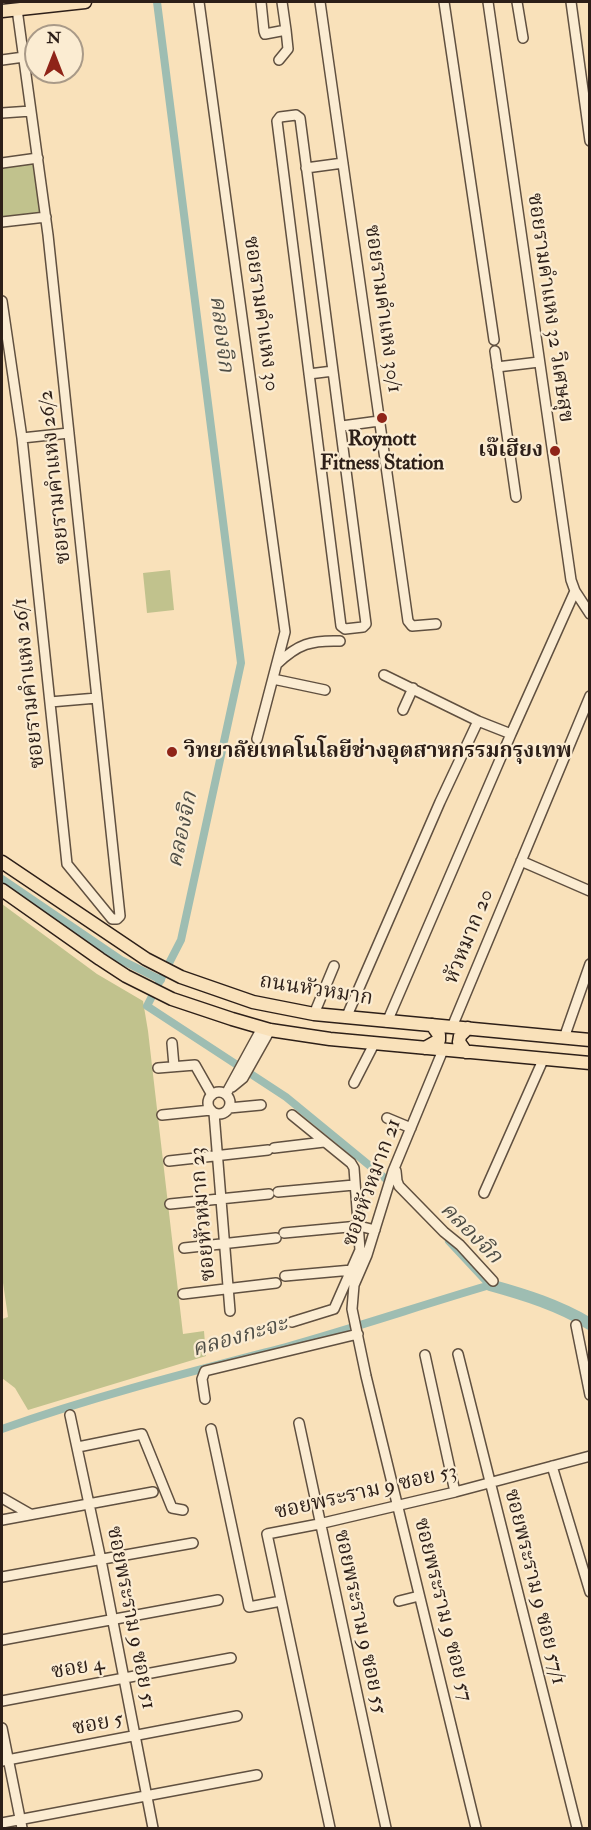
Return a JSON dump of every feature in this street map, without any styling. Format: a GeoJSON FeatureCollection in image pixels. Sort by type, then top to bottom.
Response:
{"type":"FeatureCollection","features":[{"type":"Feature","properties":{"kind":"main road"},"geometry":{"type":"LineString","coordinates":[[2,4],[85,2]]}},
{"type":"Feature","properties":{"kind":"main road"},"geometry":{"type":"LineString","coordinates":[[2,10],[20,5]]}},
{"type":"Feature","properties":{"kind":"main road","name":"ถนนหัวหมาก"},"geometry":{"type":"LineString","coordinates":[[2,862],[135,952],[181,977],[253,1002],[346,1018],[590,1040]]}},
{"type":"Feature","properties":{"kind":"main road","name":"ถนนหัวหมาก"},"geometry":{"type":"LineString","coordinates":[[2,890],[100,959],[172,999],[266,1029],[374,1044],[590,1064]]}},
{"type":"Feature","properties":{"kind":"main road"},"geometry":{"type":"LineString","coordinates":[[425,1048],[439,1040],[440,1035],[432,1025]]}},
{"type":"Feature","properties":{"kind":"main road"},"geometry":{"type":"LineString","coordinates":[[466,1052],[459,1042],[460,1036],[468,1028]]}},
{"type":"Feature","properties":{"kind":"street","name":"ซอยรามคำแหง 30"},"geometry":{"type":"LineString","coordinates":[[199,2],[285,632],[277,664]]}},
{"type":"Feature","properties":{"kind":"street"},"geometry":{"type":"LineString","coordinates":[[261,2],[265,34],[286,30]]}},
{"type":"Feature","properties":{"kind":"street"},"geometry":{"type":"LineString","coordinates":[[279,60],[288,49],[282,2]]}},
{"type":"Feature","properties":{"kind":"street","name":"ซอยรามคำแหง 30/1"},"geometry":{"type":"LineString","coordinates":[[320,2],[408,621],[412,626],[436,624]]}},
{"type":"Feature","properties":{"kind":"street"},"geometry":{"type":"LineString","coordinates":[[444,2],[494,340]]}},
{"type":"Feature","properties":{"kind":"street","name":"ซอยรามคำแหง 32 วิเศษสุข"},"geometry":{"type":"LineString","coordinates":[[488,2],[571,580],[575,591],[590,614]]}},
{"type":"Feature","properties":{"kind":"street"},"geometry":{"type":"LineString","coordinates":[[517,2],[523,38]]}},
{"type":"Feature","properties":{"kind":"street"},"geometry":{"type":"LineString","coordinates":[[571,2],[590,141]]}},
{"type":"Feature","properties":{"kind":"street","name":"ซอยรามคำแหง 26/2"},"geometry":{"type":"LineString","coordinates":[[20,5],[24,57]]}},
{"type":"Feature","properties":{"kind":"street"},"geometry":{"type":"LineString","coordinates":[[2,60],[24,57]]}},
{"type":"Feature","properties":{"kind":"street","name":"ซอยรามคำแหง 26/2"},"geometry":{"type":"LineString","coordinates":[[28,84],[46,217],[119,918],[112,919],[102,907]]}},
{"type":"Feature","properties":{"kind":"street"},"geometry":{"type":"LineString","coordinates":[[2,113],[31,111]]}},
{"type":"Feature","properties":{"kind":"street"},"geometry":{"type":"LineString","coordinates":[[298,116],[306,168],[342,426],[366,624],[363,627],[345,629],[340,626],[277,121],[280,117],[298,116]]}},
{"type":"Feature","properties":{"kind":"street"},"geometry":{"type":"LineString","coordinates":[[2,162],[38,159]]}},
{"type":"Feature","properties":{"kind":"street"},"geometry":{"type":"LineString","coordinates":[[306,168],[343,163]]}},
{"type":"Feature","properties":{"kind":"street"},"geometry":{"type":"LineString","coordinates":[[2,222],[46,217]]}},
{"type":"Feature","properties":{"kind":"street","name":"ซอยรามคำแหง 26/1"},"geometry":{"type":"LineString","coordinates":[[2,301],[21,438],[67,864],[102,907]]}},
{"type":"Feature","properties":{"kind":"street"},"geometry":{"type":"LineString","coordinates":[[495,351],[516,497]]}},
{"type":"Feature","properties":{"kind":"street"},"geometry":{"type":"LineString","coordinates":[[497,367],[539,362]]}},
{"type":"Feature","properties":{"kind":"street"},"geometry":{"type":"LineString","coordinates":[[309,374],[333,372]]}},
{"type":"Feature","properties":{"kind":"street"},"geometry":{"type":"LineString","coordinates":[[342,426],[379,421]]}},
{"type":"Feature","properties":{"kind":"street"},"geometry":{"type":"LineString","coordinates":[[21,438],[69,433]]}},
{"type":"Feature","properties":{"kind":"street"},"geometry":{"type":"LineString","coordinates":[[387,1022],[575,591]]}},
{"type":"Feature","properties":{"kind":"street"},"geometry":{"type":"LineString","coordinates":[[257,739],[277,664],[291,651],[306,644],[318,640],[340,641]]}},
{"type":"Feature","properties":{"kind":"street"},"geometry":{"type":"LineString","coordinates":[[384,675],[478,721],[511,734]]}},
{"type":"Feature","properties":{"kind":"street"},"geometry":{"type":"LineString","coordinates":[[273,679],[326,690]]}},
{"type":"Feature","properties":{"kind":"street"},"geometry":{"type":"LineString","coordinates":[[403,710],[413,688]]}},
{"type":"Feature","properties":{"kind":"street"},"geometry":{"type":"LineString","coordinates":[[590,696],[521,861],[590,891]]}},
{"type":"Feature","properties":{"kind":"street"},"geometry":{"type":"LineString","coordinates":[[50,702],[97,698]]}},
{"type":"Feature","properties":{"kind":"street"},"geometry":{"type":"LineString","coordinates":[[346,1018],[440,802],[478,721]]}},
{"type":"Feature","properties":{"kind":"street","name":"หัวหมาก 20"},"geometry":{"type":"LineString","coordinates":[[452,1027],[521,861]]}},
{"type":"Feature","properties":{"kind":"street"},"geometry":{"type":"LineString","coordinates":[[88,921],[102,907]]}},
{"type":"Feature","properties":{"kind":"street"},"geometry":{"type":"LineString","coordinates":[[564,1038],[590,964]]}},
{"type":"Feature","properties":{"kind":"street"},"geometry":{"type":"LineString","coordinates":[[314,1014],[334,966]]}},
{"type":"Feature","properties":{"kind":"street"},"geometry":{"type":"LineString","coordinates":[[158,1068],[195,1065],[212,1095],[228,1091],[240,1076],[266,1029]]}},
{"type":"Feature","properties":{"kind":"street"},"geometry":{"type":"LineString","coordinates":[[172,1043],[174,1066]]}},
{"type":"Feature","properties":{"kind":"street"},"geometry":{"type":"LineString","coordinates":[[354,1083],[374,1044]]}},
{"type":"Feature","properties":{"kind":"street","name":"ซอยหัวหมาก 21"},"geometry":{"type":"LineString","coordinates":[[357,1332],[352,1309],[354,1285],[368,1255],[394,1168],[443,1050]]}},
{"type":"Feature","properties":{"kind":"street"},"geometry":{"type":"LineString","coordinates":[[484,1193],[543,1060]]}},
{"type":"Feature","properties":{"kind":"street"},"geometry":{"type":"LineString","coordinates":[[228,1091],[229,1108]]}},
{"type":"Feature","properties":{"kind":"street","name":"ซอยหัวหมาก 23"},"geometry":{"type":"LineString","coordinates":[[212,1095],[209,1101],[217,1155],[230,1311]]}},
{"type":"Feature","properties":{"kind":"street"},"geometry":{"type":"LineString","coordinates":[[162,1115],[212,1111],[221,1114],[229,1108],[261,1105]]}},
{"type":"Feature","properties":{"kind":"street"},"geometry":{"type":"LineString","coordinates":[[292,1115],[351,1163],[354,1168],[360,1250],[334,1309],[292,1322]]}},
{"type":"Feature","properties":{"kind":"street"},"geometry":{"type":"LineString","coordinates":[[387,1118],[411,1128]]}},
{"type":"Feature","properties":{"kind":"street"},"geometry":{"type":"LineString","coordinates":[[169,1161],[324,1142]]}},
{"type":"Feature","properties":{"kind":"street"},"geometry":{"type":"LineString","coordinates":[[394,1168],[399,1186],[460,1245],[492,1281]]}},
{"type":"Feature","properties":{"kind":"street"},"geometry":{"type":"LineString","coordinates":[[170,1204],[354,1185]]}},
{"type":"Feature","properties":{"kind":"street"},"geometry":{"type":"LineString","coordinates":[[184,1248],[359,1227],[375,1230]]}},
{"type":"Feature","properties":{"kind":"street"},"geometry":{"type":"LineString","coordinates":[[285,1276],[352,1270]]}},
{"type":"Feature","properties":{"kind":"street"},"geometry":{"type":"LineString","coordinates":[[183,1294],[276,1283]]}},
{"type":"Feature","properties":{"kind":"street"},"geometry":{"type":"LineString","coordinates":[[576,1325],[590,1395]]}},
{"type":"Feature","properties":{"kind":"street"},"geometry":{"type":"LineString","coordinates":[[205,1399],[202,1379],[205,1371],[357,1332]]}},
{"type":"Feature","properties":{"kind":"street","name":"ซอยพระราม 9 ซอย 57"},"geometry":{"type":"LineString","coordinates":[[357,1332],[476,1828]]}},
{"type":"Feature","properties":{"kind":"street","name":"ซอยพระราม 9 ซอย 57/1"},"geometry":{"type":"LineString","coordinates":[[458,1354],[577,1828]]}},
{"type":"Feature","properties":{"kind":"street"},"geometry":{"type":"LineString","coordinates":[[425,1355],[455,1492]]}},
{"type":"Feature","properties":{"kind":"street","name":"ซอยพระราม 9 ซอย 51"},"geometry":{"type":"LineString","coordinates":[[70,1415],[101,1560],[153,1828]]}},
{"type":"Feature","properties":{"kind":"street","name":"ซอยพระราม 9 ซอย 55"},"geometry":{"type":"LineString","coordinates":[[299,1423],[386,1828]]}},
{"type":"Feature","properties":{"kind":"street"},"geometry":{"type":"LineString","coordinates":[[212,1429],[249,1607],[280,1600]]}},
{"type":"Feature","properties":{"kind":"street"},"geometry":{"type":"LineString","coordinates":[[78,1447],[142,1434],[172,1508],[183,1510]]}},
{"type":"Feature","properties":{"kind":"street","name":"ซอยพระราม 9 ซอย 53"},"geometry":{"type":"LineString","coordinates":[[330,1828],[267,1534],[455,1492],[590,1456]]}},
{"type":"Feature","properties":{"kind":"street"},"geometry":{"type":"LineString","coordinates":[[552,1466],[590,1592]]}},
{"type":"Feature","properties":{"kind":"street"},"geometry":{"type":"LineString","coordinates":[[2,1520],[153,1492]]}},
{"type":"Feature","properties":{"kind":"street"},"geometry":{"type":"LineString","coordinates":[[2,1498],[30,1514]]}},
{"type":"Feature","properties":{"kind":"street"},"geometry":{"type":"LineString","coordinates":[[2,1578],[194,1544]]}},
{"type":"Feature","properties":{"kind":"street"},"geometry":{"type":"LineString","coordinates":[[399,1600],[419,1596]]}},
{"type":"Feature","properties":{"kind":"street"},"geometry":{"type":"LineString","coordinates":[[2,1640],[218,1600]]}},
{"type":"Feature","properties":{"kind":"street","name":"ซอย 4"},"geometry":{"type":"LineString","coordinates":[[2,1701],[231,1658]]}},
{"type":"Feature","properties":{"kind":"street","name":"ซอย 5"},"geometry":{"type":"LineString","coordinates":[[5,1760],[237,1716]]}},
{"type":"Feature","properties":{"kind":"street"},"geometry":{"type":"LineString","coordinates":[[2,1728],[5,1760],[21,1824]]}},
{"type":"Feature","properties":{"kind":"street"},"geometry":{"type":"LineString","coordinates":[[2,1823],[21,1824],[147,1795],[257,1775]]}},
{"type":"Feature","properties":{"kind":"green space"},"geometry":{"type":"Polygon","coordinates":[[[34,163],[41,214],[2,219],[2,167],[34,163]]]}},
{"type":"Feature","properties":{"kind":"green space"},"geometry":{"type":"Polygon","coordinates":[[[170,570],[174,610],[147,613],[143,573],[170,570]]]}},
{"type":"Feature","properties":{"kind":"green space"},"geometry":{"type":"Polygon","coordinates":[[[2,904],[97,974],[143,1001],[183,1334],[204,1331],[206,1356],[28,1410],[15,1388],[2,1378],[2,1319],[8,1317],[2,1276],[2,904]]]}},
{"type":"Feature","properties":{"kind":"waterway","name":"คลองจิก"},"geometry":{"type":"LineString","coordinates":[[157,2],[241,663],[181,940],[147,1006],[286,1097],[392,1184]]}},
{"type":"Feature","properties":{"kind":"waterway"},"geometry":{"type":"LineString","coordinates":[[2,879],[121,960],[161,980]]}},
{"type":"Feature","properties":{"kind":"waterway","name":"คลองกะจะ"},"geometry":{"type":"LineString","coordinates":[[2,1429],[107,1395],[312,1340],[490,1285],[449,1241]]}},
{"type":"Feature","properties":{"kind":"waterway","name":"คลองจิก"},"geometry":{"type":"LineString","coordinates":[[490,1285],[542,1301],[590,1324]]}},
{"type":"Feature","properties":{"kind":"place","name":"Roynott Fitness Station"},"geometry":{"type":"Point","coordinates":[382,418]}},
{"type":"Feature","properties":{"kind":"place","name":"เจ๊เฮียง"},"geometry":{"type":"Point","coordinates":[555,451]}},
{"type":"Feature","properties":{"kind":"place","name":"วิทยาลัยเทคโนโลยีช่างอุตสาหกรรมกรุงเทพ"},"geometry":{"type":"Point","coordinates":[172,752]}}]}
